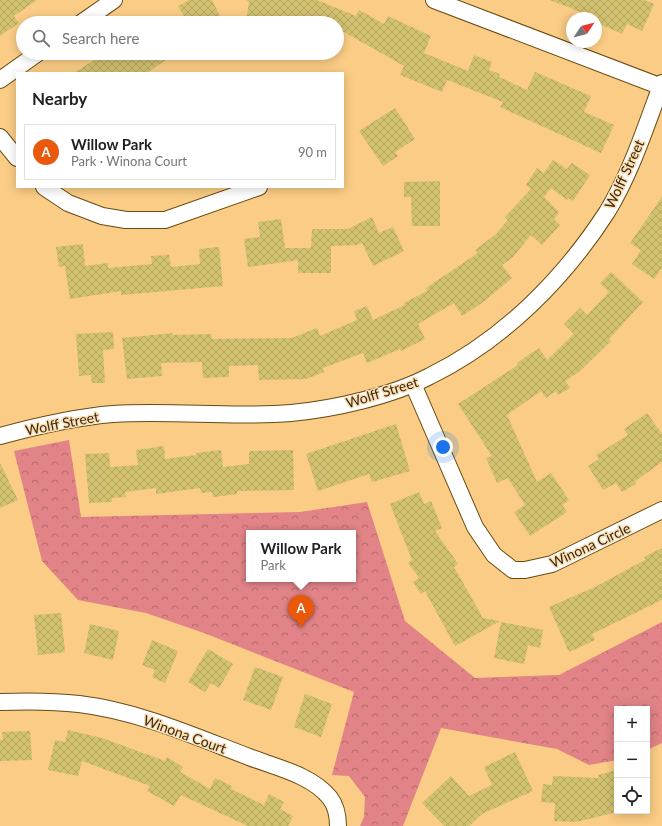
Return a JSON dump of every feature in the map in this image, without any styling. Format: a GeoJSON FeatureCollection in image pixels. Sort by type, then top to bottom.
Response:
{"type":"FeatureCollection","features":[{"type":"Feature","properties":{"kind":"street"},"geometry":{"type":"LineString","coordinates":[[91,16],[114,0]]}},
{"type":"Feature","properties":{"kind":"street"},"geometry":{"type":"LineString","coordinates":[[434,0],[662,86]]}},
{"type":"Feature","properties":{"kind":"street"},"geometry":{"type":"LineString","coordinates":[[0,80],[28,60]]}},
{"type":"Feature","properties":{"kind":"street","name":"Wolff Street"},"geometry":{"type":"LineString","coordinates":[[0,436],[56,422],[114,414],[263,415],[292,413],[332,407],[397,390],[413,384],[442,369],[480,345],[523,313],[558,278],[607,211],[627,173],[662,86]]}},
{"type":"Feature","properties":{"kind":"street"},"geometry":{"type":"LineString","coordinates":[[0,137],[16,157]]}},
{"type":"Feature","properties":{"kind":"street"},"geometry":{"type":"LineString","coordinates":[[46,188],[68,203],[102,216],[126,220],[165,220],[256,188]]}},
{"type":"Feature","properties":{"kind":"street","name":"Winona Circle"},"geometry":{"type":"LineString","coordinates":[[413,384],[475,527],[494,555],[513,570],[525,570],[552,564],[662,510]]}},
{"type":"Feature","properties":{"kind":"street","name":"Winona Court"},"geometry":{"type":"LineString","coordinates":[[0,702],[24,701],[78,704],[120,712],[154,722],[304,778],[329,797],[340,801],[338,826]]}},
{"type":"Feature","properties":{"kind":"green space"},"geometry":{"type":"Polygon","coordinates":[[[69,440],[81,517],[300,512],[367,502],[405,621],[475,678],[559,675],[662,622],[662,743],[650,749],[650,706],[614,706],[614,761],[589,765],[557,749],[441,728],[403,826],[360,826],[364,817],[365,797],[349,776],[332,775],[354,692],[204,633],[146,613],[78,600],[42,561],[14,451],[69,440]]]}},
{"type":"Feature","properties":{"kind":"building"},"geometry":{"type":"Polygon","coordinates":[[[0,0],[37,0],[14,16],[16,19],[16,25],[0,36],[0,0]]]}},
{"type":"Feature","properties":{"kind":"building"},"geometry":{"type":"Polygon","coordinates":[[[189,0],[212,0],[220,16],[184,16],[178,6],[189,0]]]}},
{"type":"Feature","properties":{"kind":"building"},"geometry":{"type":"Polygon","coordinates":[[[246,0],[317,0],[356,16],[359,10],[384,24],[388,16],[431,36],[424,53],[468,71],[474,55],[492,62],[489,70],[500,74],[499,77],[527,90],[535,72],[591,96],[584,112],[614,125],[601,153],[500,107],[503,102],[447,80],[442,92],[400,75],[404,66],[344,32],[344,16],[247,16],[249,1],[246,0]]]}},
{"type":"Feature","properties":{"kind":"building"},"geometry":{"type":"Polygon","coordinates":[[[550,0],[645,0],[654,4],[642,31],[627,24],[622,34],[602,25],[602,12],[581,12],[550,0]]]}},
{"type":"Feature","properties":{"kind":"building"},"geometry":{"type":"Polygon","coordinates":[[[94,60],[166,60],[148,72],[76,72],[94,60]]]}},
{"type":"Feature","properties":{"kind":"building"},"geometry":{"type":"Polygon","coordinates":[[[395,108],[415,139],[395,152],[398,156],[383,166],[359,131],[395,108]]]}},
{"type":"Feature","properties":{"kind":"building"},"geometry":{"type":"Polygon","coordinates":[[[553,160],[567,169],[572,163],[590,175],[573,201],[568,198],[567,200],[551,188],[544,197],[559,212],[554,219],[560,225],[542,245],[531,235],[513,257],[502,265],[512,278],[482,303],[462,316],[454,303],[418,324],[425,339],[401,351],[400,349],[367,363],[363,353],[323,368],[324,372],[306,379],[259,380],[258,365],[229,366],[229,377],[203,378],[202,362],[161,363],[162,376],[127,379],[122,338],[173,333],[173,335],[211,334],[212,339],[292,338],[317,328],[320,336],[357,320],[354,311],[367,306],[373,320],[405,305],[404,303],[427,291],[426,288],[478,253],[475,250],[496,234],[508,220],[505,217],[531,189],[526,185],[537,168],[544,173],[553,160]]]}},
{"type":"Feature","properties":{"kind":"building"},"geometry":{"type":"Polygon","coordinates":[[[440,181],[440,226],[412,226],[411,197],[404,197],[404,182],[440,181]]]}},
{"type":"Feature","properties":{"kind":"building"},"geometry":{"type":"Polygon","coordinates":[[[662,197],[662,268],[654,279],[632,264],[641,250],[630,243],[662,197]]]}},
{"type":"Feature","properties":{"kind":"building"},"geometry":{"type":"Polygon","coordinates":[[[372,217],[379,233],[393,227],[404,251],[373,266],[362,243],[357,245],[331,246],[331,273],[298,273],[298,260],[248,267],[244,239],[260,237],[258,222],[281,219],[285,248],[311,248],[312,229],[348,229],[372,217]]]}},
{"type":"Feature","properties":{"kind":"building"},"geometry":{"type":"Polygon","coordinates":[[[83,244],[85,266],[108,263],[108,268],[152,264],[151,256],[169,255],[171,267],[200,264],[199,249],[219,247],[223,286],[121,295],[121,291],[70,299],[65,266],[59,267],[56,247],[83,244]]]}},
{"type":"Feature","properties":{"kind":"building"},"geometry":{"type":"Polygon","coordinates":[[[611,272],[643,302],[609,339],[611,341],[579,372],[565,381],[570,388],[558,395],[556,391],[546,398],[541,391],[507,415],[537,482],[551,473],[569,500],[562,505],[567,512],[530,536],[514,512],[525,505],[508,478],[497,483],[486,458],[492,456],[458,404],[518,365],[517,363],[539,348],[547,360],[574,334],[564,324],[580,308],[587,315],[609,292],[600,283],[611,272]]]}},
{"type":"Feature","properties":{"kind":"building"},"geometry":{"type":"Polygon","coordinates":[[[113,332],[114,349],[103,350],[105,383],[92,383],[91,375],[79,376],[76,334],[113,332]]]}},
{"type":"Feature","properties":{"kind":"building"},"geometry":{"type":"Polygon","coordinates":[[[647,413],[662,434],[662,462],[634,482],[636,484],[622,492],[616,483],[603,490],[588,466],[599,459],[596,455],[628,435],[624,429],[647,413]]]}},
{"type":"Feature","properties":{"kind":"building"},"geometry":{"type":"Polygon","coordinates":[[[396,424],[410,471],[372,482],[369,474],[318,491],[306,454],[396,424]]]}},
{"type":"Feature","properties":{"kind":"building"},"geometry":{"type":"Polygon","coordinates":[[[164,446],[165,459],[221,450],[223,467],[249,464],[249,451],[293,450],[294,490],[237,491],[237,494],[213,497],[212,492],[201,493],[200,488],[156,494],[156,488],[125,492],[126,497],[112,498],[112,502],[89,503],[85,454],[109,453],[110,467],[138,465],[136,450],[164,446]]]}},
{"type":"Feature","properties":{"kind":"building"},"geometry":{"type":"Polygon","coordinates":[[[0,463],[18,500],[0,508],[0,463]]]}},
{"type":"Feature","properties":{"kind":"building"},"geometry":{"type":"Polygon","coordinates":[[[419,492],[424,504],[431,501],[442,528],[435,531],[458,564],[454,567],[483,618],[500,621],[455,646],[425,591],[421,594],[413,582],[419,578],[408,563],[412,560],[390,504],[419,492]]]}},
{"type":"Feature","properties":{"kind":"building"},"geometry":{"type":"Polygon","coordinates":[[[662,548],[662,600],[592,634],[595,640],[569,652],[549,607],[595,587],[645,560],[644,557],[662,548]]]}},
{"type":"Feature","properties":{"kind":"building"},"geometry":{"type":"Polygon","coordinates":[[[61,613],[65,652],[38,655],[34,615],[61,613]]]}},
{"type":"Feature","properties":{"kind":"building"},"geometry":{"type":"Polygon","coordinates":[[[501,622],[543,630],[540,648],[528,645],[524,664],[494,658],[501,622]]]}},
{"type":"Feature","properties":{"kind":"building"},"geometry":{"type":"Polygon","coordinates":[[[90,624],[119,631],[113,660],[84,653],[90,624]]]}},
{"type":"Feature","properties":{"kind":"building"},"geometry":{"type":"Polygon","coordinates":[[[152,640],[178,651],[165,683],[152,677],[155,670],[142,665],[152,640]]]}},
{"type":"Feature","properties":{"kind":"building"},"geometry":{"type":"Polygon","coordinates":[[[208,649],[233,664],[219,688],[211,683],[205,692],[188,682],[208,649]]]}},
{"type":"Feature","properties":{"kind":"building"},"geometry":{"type":"Polygon","coordinates":[[[255,667],[283,677],[271,710],[243,700],[255,667]]]}},
{"type":"Feature","properties":{"kind":"building"},"geometry":{"type":"Polygon","coordinates":[[[305,694],[332,704],[321,737],[294,727],[305,694]]]}},
{"type":"Feature","properties":{"kind":"building"},"geometry":{"type":"Polygon","coordinates":[[[68,730],[102,738],[165,761],[167,757],[183,767],[180,772],[210,789],[215,778],[232,786],[231,789],[264,805],[269,794],[284,802],[280,809],[293,816],[288,826],[248,826],[181,795],[174,806],[147,791],[150,786],[82,761],[78,776],[48,770],[55,740],[65,742],[68,730]]]}},
{"type":"Feature","properties":{"kind":"building"},"geometry":{"type":"Polygon","coordinates":[[[30,731],[32,760],[0,761],[0,740],[3,740],[2,732],[30,731]]]}},
{"type":"Feature","properties":{"kind":"building"},"geometry":{"type":"Polygon","coordinates":[[[515,752],[533,791],[482,814],[469,826],[444,826],[422,803],[451,776],[469,796],[492,785],[484,767],[515,752]]]}},
{"type":"Feature","properties":{"kind":"building"},"geometry":{"type":"Polygon","coordinates":[[[614,771],[614,813],[576,822],[554,821],[555,803],[541,802],[543,784],[552,785],[553,776],[599,778],[598,775],[614,771]]]}},
{"type":"Feature","properties":{"kind":"place","name":"Willow Park"},"geometry":{"type":"Point","coordinates":[301,628]}}]}
